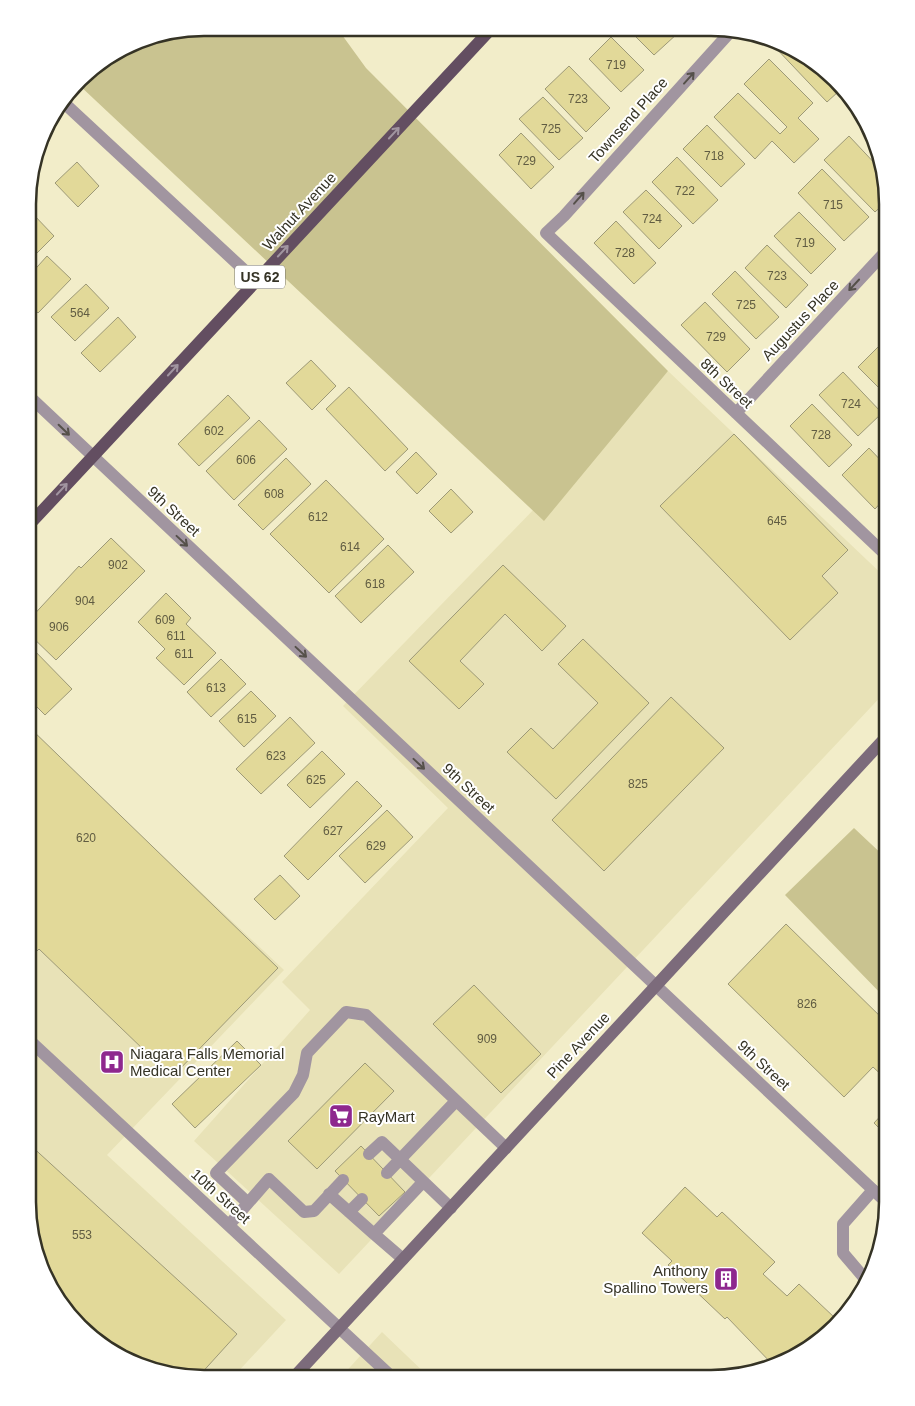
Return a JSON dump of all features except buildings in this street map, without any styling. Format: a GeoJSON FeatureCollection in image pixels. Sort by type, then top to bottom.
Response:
{"type":"FeatureCollection","features":[{"type":"Feature","properties":{"kind":"main road","name":"Walnut Avenue"},"geometry":{"type":"LineString","coordinates":[[36,516],[484,36]]}},
{"type":"Feature","properties":{"kind":"main road","name":"Pine Avenue"},"geometry":{"type":"LineString","coordinates":[[301,1370],[878,745]]}},
{"type":"Feature","properties":{"kind":"street","name":"Townsend Place"},"geometry":{"type":"LineString","coordinates":[[546,233],[564,216],[725,37]]}},
{"type":"Feature","properties":{"kind":"street"},"geometry":{"type":"LineString","coordinates":[[68,107],[256,281]]}},
{"type":"Feature","properties":{"kind":"street","name":"8th Street"},"geometry":{"type":"LineString","coordinates":[[546,233],[879,548]]}},
{"type":"Feature","properties":{"kind":"street","name":"Augustus Place"},"geometry":{"type":"LineString","coordinates":[[736,413],[879,260]]}},
{"type":"Feature","properties":{"kind":"street","name":"9th Street"},"geometry":{"type":"LineString","coordinates":[[36,403],[878,1195]]}},
{"type":"Feature","properties":{"kind":"street"},"geometry":{"type":"LineString","coordinates":[[248,1203],[216,1173],[294,1093],[303,1075],[307,1053],[346,1012],[366,1015],[506,1148]]}},
{"type":"Feature","properties":{"kind":"street","name":"10th Street"},"geometry":{"type":"LineString","coordinates":[[36,1046],[385,1370]]}},
{"type":"Feature","properties":{"kind":"street"},"geometry":{"type":"LineString","coordinates":[[387,1173],[456,1101]]}},
{"type":"Feature","properties":{"kind":"street"},"geometry":{"type":"LineString","coordinates":[[368,1154],[382,1142],[451,1208]]}},
{"type":"Feature","properties":{"kind":"street"},"geometry":{"type":"LineString","coordinates":[[229,1225],[269,1180],[304,1212],[314,1211],[343,1180]]}},
{"type":"Feature","properties":{"kind":"street"},"geometry":{"type":"LineString","coordinates":[[374,1234],[423,1182]]}},
{"type":"Feature","properties":{"kind":"street"},"geometry":{"type":"LineString","coordinates":[[862,1275],[843,1253],[843,1224],[873,1190]]}},
{"type":"Feature","properties":{"kind":"street"},"geometry":{"type":"LineString","coordinates":[[329,1194],[403,1259]]}},
{"type":"Feature","properties":{"kind":"street"},"geometry":{"type":"LineString","coordinates":[[349,1212],[362,1199]]}},
{"type":"Feature","properties":{"kind":"shaded area"},"geometry":{"type":"Polygon","coordinates":[[[194,37],[343,37],[366,68],[668,371],[544,521],[83,89],[86,86],[120,59],[140,49],[172,39],[194,37]]]}},
{"type":"Feature","properties":{"kind":"shaded area"},"geometry":{"type":"Polygon","coordinates":[[[668,371],[879,571],[879,699],[339,1274],[194,1141],[310,1010],[282,982],[448,808],[343,706],[668,371]]]}},
{"type":"Feature","properties":{"kind":"shaded area","name":"Niagara Falls Memorial Medical Center"},"geometry":{"type":"Polygon","coordinates":[[[36,737],[284,970],[107,1155],[286,1320],[240,1370],[205,1370],[161,1364],[140,1357],[102,1335],[71,1304],[49,1266],[39,1234],[36,1201],[36,737]]]}},
{"type":"Feature","properties":{"kind":"shaded area"},"geometry":{"type":"Polygon","coordinates":[[[854,828],[878,851],[878,991],[785,895],[854,828]]]}},
{"type":"Feature","properties":{"kind":"shaded area"},"geometry":{"type":"Polygon","coordinates":[[[382,1332],[422,1370],[347,1370],[382,1332]]]}},
{"type":"Feature","properties":{"kind":"place","name":"Niagara Falls Memorial Medical Center"},"geometry":{"type":"Point","coordinates":[112,1062]}},
{"type":"Feature","properties":{"kind":"place","name":"RayMart"},"geometry":{"type":"Point","coordinates":[341,1116]}},
{"type":"Feature","properties":{"kind":"place","name":"Anthony Spallino Towers"},"geometry":{"type":"Point","coordinates":[726,1279]}}]}
